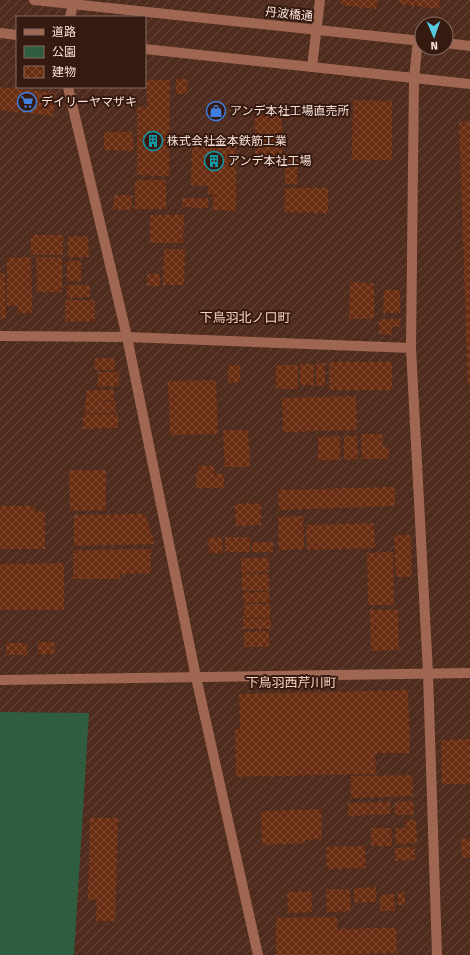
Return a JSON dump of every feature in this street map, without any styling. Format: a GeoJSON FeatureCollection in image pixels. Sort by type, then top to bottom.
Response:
{"type":"FeatureCollection","features":[{"type":"Feature","properties":{"kind":"street","name":"丹波橋通"},"geometry":{"type":"LineString","coordinates":[[34,0],[73,2],[414,40]]}},
{"type":"Feature","properties":{"kind":"street"},"geometry":{"type":"LineString","coordinates":[[312,67],[320,0]]}},
{"type":"Feature","properties":{"kind":"street"},"geometry":{"type":"LineString","coordinates":[[70,16],[73,2]]}},
{"type":"Feature","properties":{"kind":"street"},"geometry":{"type":"LineString","coordinates":[[0,33],[16,35]]}},
{"type":"Feature","properties":{"kind":"street"},"geometry":{"type":"LineString","coordinates":[[454,44],[470,46]]}},
{"type":"Feature","properties":{"kind":"street"},"geometry":{"type":"LineString","coordinates":[[146,50],[470,84]]}},
{"type":"Feature","properties":{"kind":"street"},"geometry":{"type":"LineString","coordinates":[[418,56],[414,78],[411,348],[428,674],[437,955]]}},
{"type":"Feature","properties":{"kind":"street"},"geometry":{"type":"LineString","coordinates":[[68,88],[127,337],[196,677],[258,955]]}},
{"type":"Feature","properties":{"kind":"street"},"geometry":{"type":"LineString","coordinates":[[0,336],[127,337],[411,348]]}},
{"type":"Feature","properties":{"kind":"street"},"geometry":{"type":"LineString","coordinates":[[0,680],[470,673]]}},
{"type":"Feature","properties":{"kind":"shaded area"},"geometry":{"type":"Polygon","coordinates":[[[0,0],[470,0],[470,955],[0,955],[0,0]]]}},
{"type":"Feature","properties":{"kind":"green space"},"geometry":{"type":"Polygon","coordinates":[[[0,712],[89,713],[74,955],[0,955],[0,712]]]}},
{"type":"Feature","properties":{"kind":"building"},"geometry":{"type":"Polygon","coordinates":[[[341,0],[378,0],[376,9],[341,5],[341,0]]]}},
{"type":"Feature","properties":{"kind":"building"},"geometry":{"type":"Polygon","coordinates":[[[399,0],[440,0],[439,9],[399,4],[399,0]]]}},
{"type":"Feature","properties":{"kind":"building"},"geometry":{"type":"Polygon","coordinates":[[[176,79],[188,79],[187,94],[176,94],[176,79]]]}},
{"type":"Feature","properties":{"kind":"building","name":"株式会社金本鉄筋工業"},"geometry":{"type":"Polygon","coordinates":[[[147,80],[170,80],[169,176],[137,175],[137,107],[147,107],[147,80]]]}},
{"type":"Feature","properties":{"kind":"building","name":"デイリーヤマザキ"},"geometry":{"type":"Polygon","coordinates":[[[0,87],[56,93],[53,116],[0,110],[0,87]]]}},
{"type":"Feature","properties":{"kind":"building"},"geometry":{"type":"Polygon","coordinates":[[[353,100],[392,101],[392,160],[352,160],[353,100]]]}},
{"type":"Feature","properties":{"kind":"building"},"geometry":{"type":"Polygon","coordinates":[[[255,115],[282,116],[282,159],[255,159],[255,115]]]}},
{"type":"Feature","properties":{"kind":"building"},"geometry":{"type":"Polygon","coordinates":[[[470,121],[470,385],[468,385],[459,122],[470,121]]]}},
{"type":"Feature","properties":{"kind":"building"},"geometry":{"type":"Polygon","coordinates":[[[104,132],[133,132],[133,151],[104,150],[104,132]]]}},
{"type":"Feature","properties":{"kind":"building","name":"アンデ本社工場"},"geometry":{"type":"Polygon","coordinates":[[[192,137],[236,137],[236,211],[213,210],[213,194],[208,194],[208,186],[191,185],[192,137]]]}},
{"type":"Feature","properties":{"kind":"building"},"geometry":{"type":"Polygon","coordinates":[[[285,158],[297,158],[297,184],[285,184],[285,158]]]}},
{"type":"Feature","properties":{"kind":"building"},"geometry":{"type":"Polygon","coordinates":[[[135,180],[166,180],[166,209],[135,209],[135,180]]]}},
{"type":"Feature","properties":{"kind":"building"},"geometry":{"type":"Polygon","coordinates":[[[285,188],[328,188],[328,213],[284,212],[285,188]]]}},
{"type":"Feature","properties":{"kind":"building"},"geometry":{"type":"Polygon","coordinates":[[[114,195],[132,195],[132,210],[113,210],[114,195]]]}},
{"type":"Feature","properties":{"kind":"building"},"geometry":{"type":"Polygon","coordinates":[[[182,198],[208,198],[208,208],[182,207],[182,198]]]}},
{"type":"Feature","properties":{"kind":"building"},"geometry":{"type":"Polygon","coordinates":[[[150,215],[184,215],[183,243],[150,243],[150,215]]]}},
{"type":"Feature","properties":{"kind":"building"},"geometry":{"type":"Polygon","coordinates":[[[31,235],[63,235],[63,255],[31,255],[31,235]]]}},
{"type":"Feature","properties":{"kind":"building"},"geometry":{"type":"Polygon","coordinates":[[[88,236],[89,257],[68,257],[68,237],[88,236]]]}},
{"type":"Feature","properties":{"kind":"building"},"geometry":{"type":"Polygon","coordinates":[[[164,249],[185,249],[184,285],[163,285],[164,249]]]}},
{"type":"Feature","properties":{"kind":"building"},"geometry":{"type":"Polygon","coordinates":[[[31,257],[32,313],[18,313],[18,306],[7,306],[7,258],[31,257]]]}},
{"type":"Feature","properties":{"kind":"building"},"geometry":{"type":"Polygon","coordinates":[[[36,257],[62,257],[62,292],[37,292],[36,257]]]}},
{"type":"Feature","properties":{"kind":"building"},"geometry":{"type":"Polygon","coordinates":[[[81,260],[81,281],[67,281],[67,261],[81,260]]]}},
{"type":"Feature","properties":{"kind":"building"},"geometry":{"type":"Polygon","coordinates":[[[0,273],[5,273],[6,319],[0,319],[0,273]]]}},
{"type":"Feature","properties":{"kind":"building"},"geometry":{"type":"Polygon","coordinates":[[[147,274],[160,274],[160,286],[147,286],[147,274]]]}},
{"type":"Feature","properties":{"kind":"building"},"geometry":{"type":"Polygon","coordinates":[[[350,282],[374,283],[374,319],[349,319],[350,282]]]}},
{"type":"Feature","properties":{"kind":"building"},"geometry":{"type":"Polygon","coordinates":[[[67,285],[90,285],[90,297],[67,298],[67,285]]]}},
{"type":"Feature","properties":{"kind":"building"},"geometry":{"type":"Polygon","coordinates":[[[384,290],[400,290],[400,313],[383,313],[384,290]]]}},
{"type":"Feature","properties":{"kind":"building"},"geometry":{"type":"Polygon","coordinates":[[[65,300],[95,300],[95,321],[65,322],[65,300]]]}},
{"type":"Feature","properties":{"kind":"building"},"geometry":{"type":"Polygon","coordinates":[[[379,319],[400,319],[400,327],[392,327],[392,335],[379,334],[379,319]]]}},
{"type":"Feature","properties":{"kind":"building"},"geometry":{"type":"Polygon","coordinates":[[[95,358],[115,358],[115,370],[95,370],[95,358]]]}},
{"type":"Feature","properties":{"kind":"building"},"geometry":{"type":"Polygon","coordinates":[[[329,362],[392,362],[392,390],[329,390],[329,362]]]}},
{"type":"Feature","properties":{"kind":"building"},"geometry":{"type":"Polygon","coordinates":[[[316,363],[325,363],[325,386],[316,386],[316,363]]]}},
{"type":"Feature","properties":{"kind":"building"},"geometry":{"type":"Polygon","coordinates":[[[300,364],[314,364],[314,385],[300,385],[300,364]]]}},
{"type":"Feature","properties":{"kind":"building"},"geometry":{"type":"Polygon","coordinates":[[[240,365],[240,382],[228,383],[228,366],[240,365]]]}},
{"type":"Feature","properties":{"kind":"building"},"geometry":{"type":"Polygon","coordinates":[[[276,365],[298,365],[298,389],[276,389],[276,365]]]}},
{"type":"Feature","properties":{"kind":"building"},"geometry":{"type":"Polygon","coordinates":[[[98,372],[119,372],[119,386],[98,387],[98,372]]]}},
{"type":"Feature","properties":{"kind":"building"},"geometry":{"type":"Polygon","coordinates":[[[216,380],[218,434],[170,435],[168,381],[216,380]]]}},
{"type":"Feature","properties":{"kind":"building"},"geometry":{"type":"Polygon","coordinates":[[[86,390],[114,390],[114,400],[86,401],[86,390]]]}},
{"type":"Feature","properties":{"kind":"building"},"geometry":{"type":"Polygon","coordinates":[[[356,396],[357,430],[283,432],[282,398],[356,396]]]}},
{"type":"Feature","properties":{"kind":"building"},"geometry":{"type":"Polygon","coordinates":[[[85,401],[115,401],[116,413],[85,413],[85,401]]]}},
{"type":"Feature","properties":{"kind":"building"},"geometry":{"type":"Polygon","coordinates":[[[83,414],[118,414],[118,428],[83,429],[83,414]]]}},
{"type":"Feature","properties":{"kind":"building"},"geometry":{"type":"Polygon","coordinates":[[[223,430],[248,430],[250,467],[225,467],[223,430]]]}},
{"type":"Feature","properties":{"kind":"building"},"geometry":{"type":"Polygon","coordinates":[[[361,434],[383,434],[383,447],[389,447],[389,459],[362,459],[361,434]]]}},
{"type":"Feature","properties":{"kind":"building"},"geometry":{"type":"Polygon","coordinates":[[[340,436],[340,460],[318,460],[318,437],[340,436]]]}},
{"type":"Feature","properties":{"kind":"building"},"geometry":{"type":"Polygon","coordinates":[[[344,436],[357,436],[358,459],[344,460],[344,436]]]}},
{"type":"Feature","properties":{"kind":"building"},"geometry":{"type":"Polygon","coordinates":[[[198,466],[214,466],[214,474],[224,474],[224,488],[196,488],[196,474],[198,474],[198,466]]]}},
{"type":"Feature","properties":{"kind":"building"},"geometry":{"type":"Polygon","coordinates":[[[69,470],[106,470],[106,510],[70,511],[69,470]]]}},
{"type":"Feature","properties":{"kind":"building"},"geometry":{"type":"Polygon","coordinates":[[[395,487],[395,506],[279,510],[278,490],[395,487]]]}},
{"type":"Feature","properties":{"kind":"building"},"geometry":{"type":"Polygon","coordinates":[[[261,503],[261,525],[236,526],[235,504],[261,503]]]}},
{"type":"Feature","properties":{"kind":"building"},"geometry":{"type":"Polygon","coordinates":[[[0,506],[35,506],[35,512],[45,511],[45,549],[0,549],[0,506]]]}},
{"type":"Feature","properties":{"kind":"building"},"geometry":{"type":"Polygon","coordinates":[[[145,514],[155,544],[74,546],[74,515],[145,514]]]}},
{"type":"Feature","properties":{"kind":"building"},"geometry":{"type":"Polygon","coordinates":[[[303,516],[304,549],[279,550],[278,517],[303,516]]]}},
{"type":"Feature","properties":{"kind":"building"},"geometry":{"type":"Polygon","coordinates":[[[374,523],[375,548],[307,550],[306,525],[374,523]]]}},
{"type":"Feature","properties":{"kind":"building"},"geometry":{"type":"Polygon","coordinates":[[[394,535],[411,535],[412,577],[396,577],[394,535]]]}},
{"type":"Feature","properties":{"kind":"building"},"geometry":{"type":"Polygon","coordinates":[[[222,537],[223,553],[209,553],[208,538],[222,537]]]}},
{"type":"Feature","properties":{"kind":"building"},"geometry":{"type":"Polygon","coordinates":[[[225,537],[250,537],[250,552],[225,552],[225,537]]]}},
{"type":"Feature","properties":{"kind":"building"},"geometry":{"type":"Polygon","coordinates":[[[252,542],[273,542],[273,552],[252,552],[252,542]]]}},
{"type":"Feature","properties":{"kind":"building"},"geometry":{"type":"Polygon","coordinates":[[[151,549],[151,573],[119,574],[120,579],[73,579],[73,550],[151,549]]]}},
{"type":"Feature","properties":{"kind":"building"},"geometry":{"type":"Polygon","coordinates":[[[393,552],[394,605],[368,605],[367,553],[393,552]]]}},
{"type":"Feature","properties":{"kind":"building"},"geometry":{"type":"Polygon","coordinates":[[[241,558],[269,558],[269,572],[241,573],[241,558]]]}},
{"type":"Feature","properties":{"kind":"building"},"geometry":{"type":"Polygon","coordinates":[[[64,563],[64,610],[0,610],[0,564],[64,563]]]}},
{"type":"Feature","properties":{"kind":"building"},"geometry":{"type":"Polygon","coordinates":[[[242,574],[269,574],[269,591],[242,591],[242,574]]]}},
{"type":"Feature","properties":{"kind":"building"},"geometry":{"type":"Polygon","coordinates":[[[269,592],[270,602],[244,603],[243,593],[269,592]]]}},
{"type":"Feature","properties":{"kind":"building"},"geometry":{"type":"Polygon","coordinates":[[[244,604],[270,604],[270,618],[244,618],[244,604]]]}},
{"type":"Feature","properties":{"kind":"building"},"geometry":{"type":"Polygon","coordinates":[[[370,610],[398,610],[399,650],[371,651],[370,610]]]}},
{"type":"Feature","properties":{"kind":"building"},"geometry":{"type":"Polygon","coordinates":[[[243,619],[271,619],[271,629],[243,629],[243,619]]]}},
{"type":"Feature","properties":{"kind":"building"},"geometry":{"type":"Polygon","coordinates":[[[269,631],[269,647],[244,647],[244,632],[269,631]]]}},
{"type":"Feature","properties":{"kind":"building"},"geometry":{"type":"Polygon","coordinates":[[[38,642],[55,642],[55,654],[38,654],[38,642]]]}},
{"type":"Feature","properties":{"kind":"building"},"geometry":{"type":"Polygon","coordinates":[[[6,643],[27,643],[27,655],[6,655],[6,643]]]}},
{"type":"Feature","properties":{"kind":"building"},"geometry":{"type":"Polygon","coordinates":[[[408,690],[410,753],[375,753],[376,774],[236,777],[235,729],[240,729],[239,694],[408,690]]]}},
{"type":"Feature","properties":{"kind":"building"},"geometry":{"type":"Polygon","coordinates":[[[470,739],[470,784],[442,784],[441,740],[470,739]]]}},
{"type":"Feature","properties":{"kind":"building"},"geometry":{"type":"Polygon","coordinates":[[[412,775],[413,796],[351,798],[351,776],[412,775]]]}},
{"type":"Feature","properties":{"kind":"building"},"geometry":{"type":"Polygon","coordinates":[[[413,801],[414,815],[395,815],[395,802],[413,801]]]}},
{"type":"Feature","properties":{"kind":"building"},"geometry":{"type":"Polygon","coordinates":[[[390,802],[391,814],[348,816],[348,803],[390,802]]]}},
{"type":"Feature","properties":{"kind":"building"},"geometry":{"type":"Polygon","coordinates":[[[321,809],[322,839],[305,840],[305,843],[262,845],[261,811],[321,809]]]}},
{"type":"Feature","properties":{"kind":"building"},"geometry":{"type":"Polygon","coordinates":[[[90,818],[118,818],[115,921],[96,921],[97,900],[88,900],[90,818]]]}},
{"type":"Feature","properties":{"kind":"building"},"geometry":{"type":"Polygon","coordinates":[[[406,820],[416,820],[417,843],[396,844],[395,828],[406,828],[406,820]]]}},
{"type":"Feature","properties":{"kind":"building"},"geometry":{"type":"Polygon","coordinates":[[[371,828],[391,828],[392,846],[371,846],[371,828]]]}},
{"type":"Feature","properties":{"kind":"building"},"geometry":{"type":"Polygon","coordinates":[[[461,839],[470,839],[470,858],[462,858],[461,839]]]}},
{"type":"Feature","properties":{"kind":"building"},"geometry":{"type":"Polygon","coordinates":[[[365,846],[366,868],[327,869],[326,847],[365,846]]]}},
{"type":"Feature","properties":{"kind":"building"},"geometry":{"type":"Polygon","coordinates":[[[415,847],[415,860],[395,861],[395,848],[415,847]]]}},
{"type":"Feature","properties":{"kind":"building"},"geometry":{"type":"Polygon","coordinates":[[[376,887],[376,902],[354,903],[354,888],[376,887]]]}},
{"type":"Feature","properties":{"kind":"building"},"geometry":{"type":"Polygon","coordinates":[[[326,889],[350,889],[351,911],[327,912],[326,889]]]}},
{"type":"Feature","properties":{"kind":"building"},"geometry":{"type":"Polygon","coordinates":[[[311,891],[312,912],[288,913],[287,892],[311,891]]]}},
{"type":"Feature","properties":{"kind":"building"},"geometry":{"type":"Polygon","coordinates":[[[405,892],[405,905],[398,905],[398,893],[405,892]]]}},
{"type":"Feature","properties":{"kind":"building"},"geometry":{"type":"Polygon","coordinates":[[[394,894],[395,911],[380,911],[380,895],[394,894]]]}},
{"type":"Feature","properties":{"kind":"building"},"geometry":{"type":"Polygon","coordinates":[[[337,917],[337,929],[396,928],[397,953],[276,955],[276,918],[337,917]]]}},
{"type":"Feature","properties":{"kind":"place","name":"デイリーヤマザキ"},"geometry":{"type":"Point","coordinates":[27,102]}},
{"type":"Feature","properties":{"kind":"place","name":"アンデ本社工場直売所"},"geometry":{"type":"Point","coordinates":[216,111]}},
{"type":"Feature","properties":{"kind":"place","name":"株式会社金本鉄筋工業"},"geometry":{"type":"Point","coordinates":[153,141]}},
{"type":"Feature","properties":{"kind":"place","name":"アンデ本社工場"},"geometry":{"type":"Point","coordinates":[214,161]}},
{"type":"Feature","properties":{"kind":"district","name":"下鳥羽北ノ口町"},"geometry":{"type":"Point","coordinates":[245,317]}},
{"type":"Feature","properties":{"kind":"district","name":"下鳥羽西芹川町"},"geometry":{"type":"Point","coordinates":[291,682]}}]}
